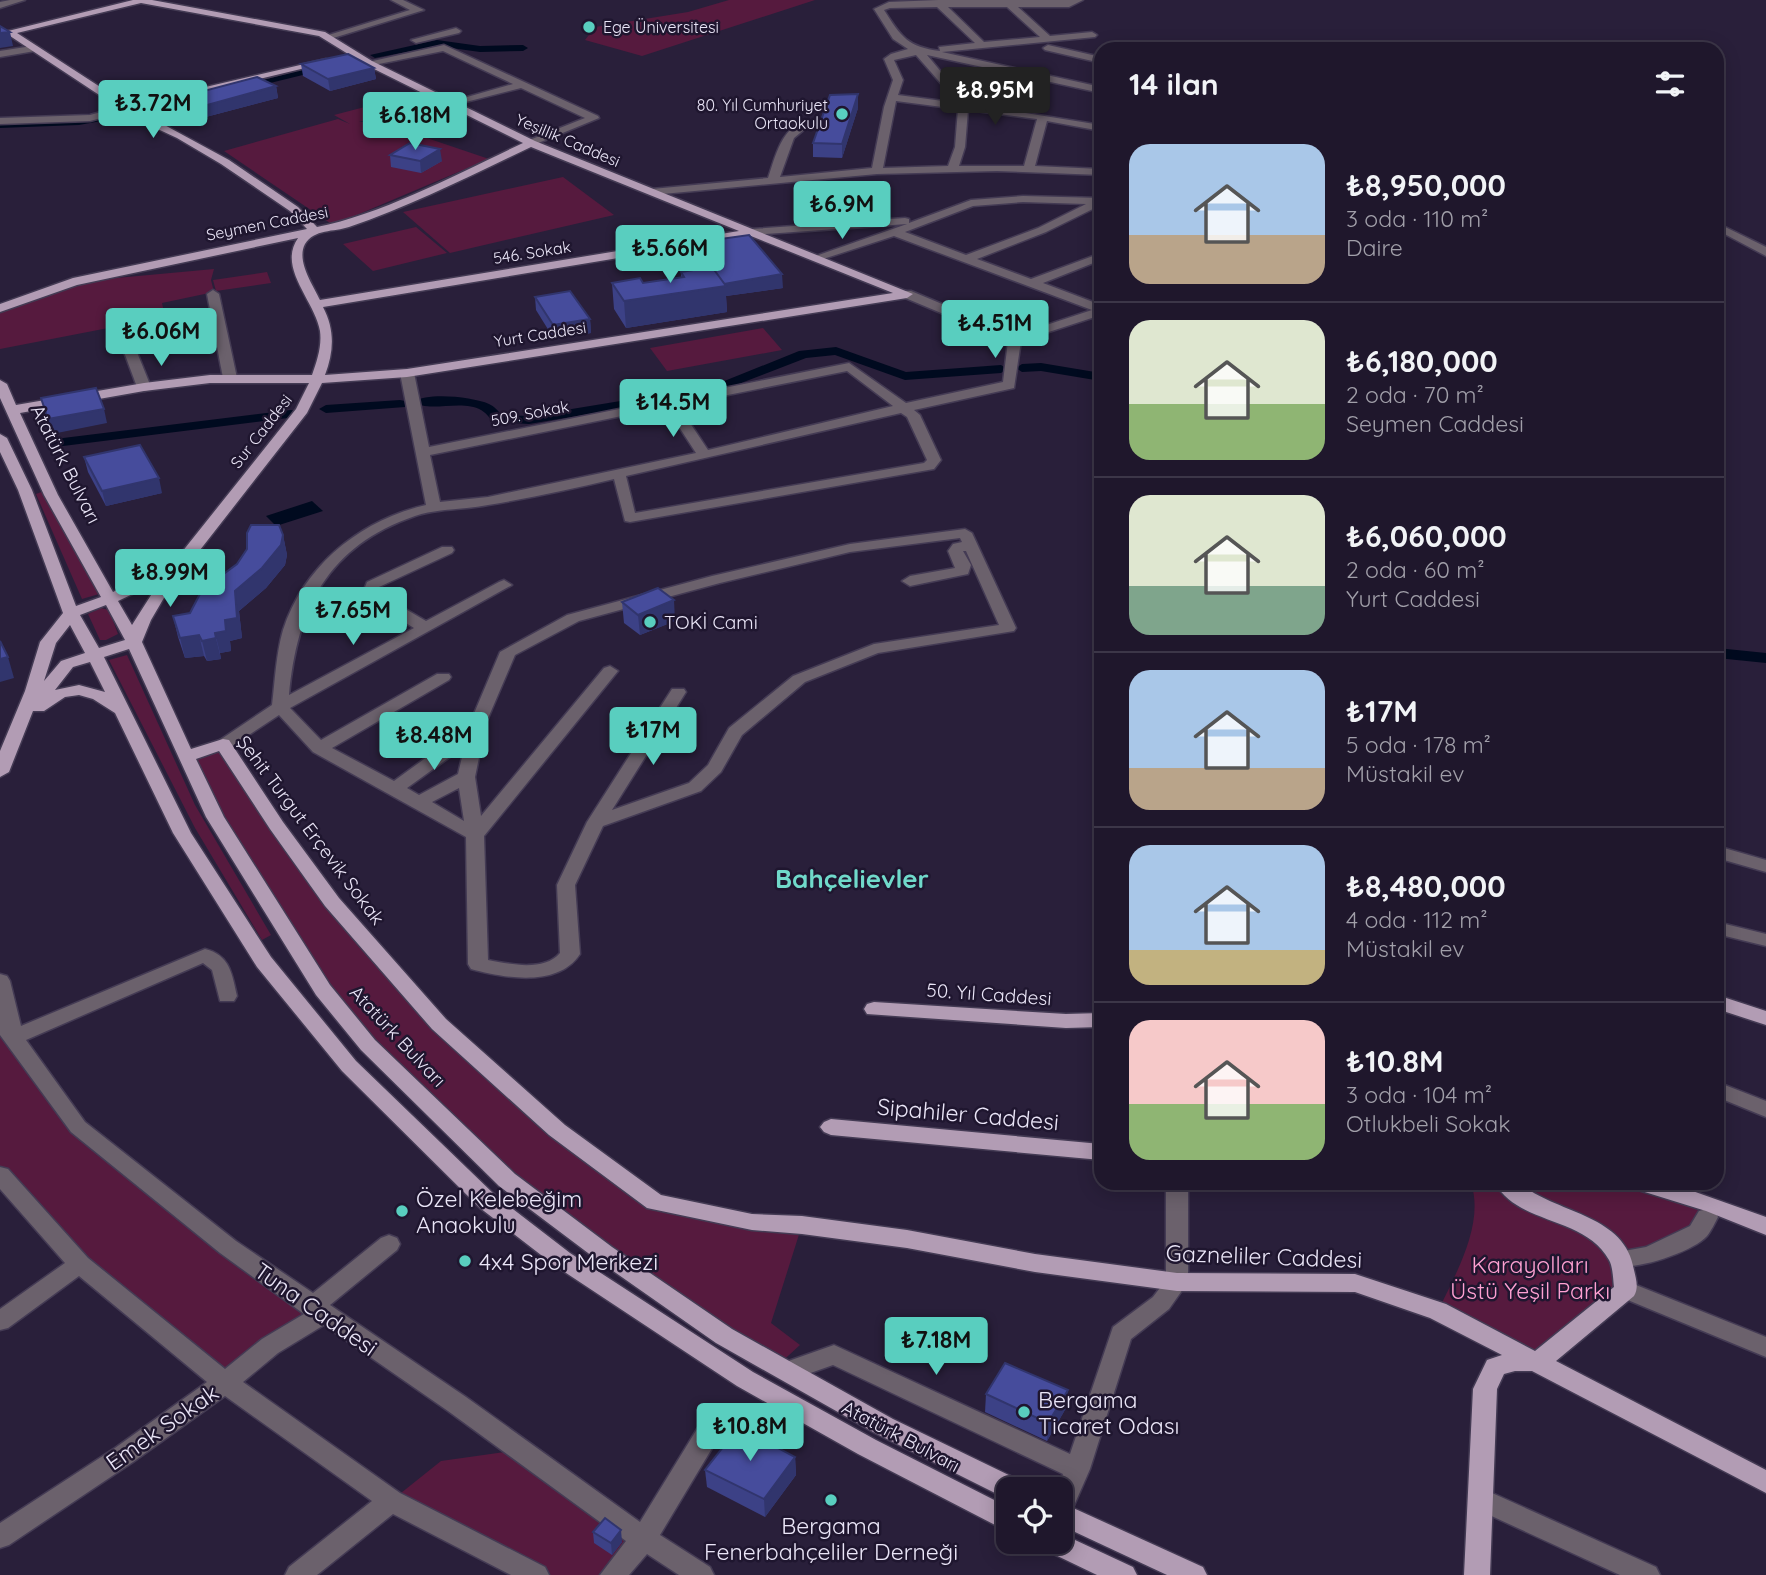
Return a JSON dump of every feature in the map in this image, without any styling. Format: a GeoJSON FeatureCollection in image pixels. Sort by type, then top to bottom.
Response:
{"type":"FeatureCollection","features":[{"type":"Feature","properties":{"kind":"main road","name":"Yeşillik Caddesi"},"geometry":{"type":"LineString","coordinates":[[4,32],[146,0],[327,37],[349,55],[531,143],[752,232]]}},
{"type":"Feature","properties":{"kind":"main road"},"geometry":{"type":"LineString","coordinates":[[4,32],[127,108],[225,162],[294,209],[313,229]]}},
{"type":"Feature","properties":{"kind":"main road"},"geometry":{"type":"LineString","coordinates":[[127,108],[330,59]]}},
{"type":"Feature","properties":{"kind":"main road","name":"Seymen Caddesi"},"geometry":{"type":"LineString","coordinates":[[0,308],[73,282],[313,229],[344,225],[446,183],[531,143]]}},
{"type":"Feature","properties":{"kind":"main road","name":"Sur Caddesi"},"geometry":{"type":"LineString","coordinates":[[134,642],[139,624],[180,564],[302,410],[316,378],[325,357],[326,333],[297,256],[300,242],[313,229]]}},
{"type":"Feature","properties":{"kind":"main road"},"geometry":{"type":"LineString","coordinates":[[752,232],[907,294]]}},
{"type":"Feature","properties":{"kind":"main road","name":"546. Sokak"},"geometry":{"type":"LineString","coordinates":[[317,304],[752,232]]}},
{"type":"Feature","properties":{"kind":"main road","name":"Yurt Caddesi"},"geometry":{"type":"LineString","coordinates":[[12,410],[144,387],[230,378],[316,378],[407,373],[907,294]]}},
{"type":"Feature","properties":{"kind":"main road","name":"Atatürk Bulvarı"},"geometry":{"type":"LineString","coordinates":[[0,384],[51,495],[134,642],[150,683],[215,817],[323,990],[368,1045],[507,1180],[604,1253],[724,1335],[884,1426],[996,1481]]}},
{"type":"Feature","properties":{"kind":"main road","name":"Atatürk Bulvarı"},"geometry":{"type":"LineString","coordinates":[[1,442],[25,490],[71,613],[94,653],[182,833],[264,962],[349,1066],[488,1202],[562,1259],[745,1379],[867,1447],[996,1513]]}},
{"type":"Feature","properties":{"kind":"main road","name":"Sur Caddesi"},"geometry":{"type":"LineString","coordinates":[[71,613],[110,599],[180,564]]}},
{"type":"Feature","properties":{"kind":"main road"},"geometry":{"type":"LineString","coordinates":[[0,772],[33,691],[48,642],[71,613]]}},
{"type":"Feature","properties":{"kind":"main road"},"geometry":{"type":"LineString","coordinates":[[20,722],[62,667],[94,653],[134,642]]}},
{"type":"Feature","properties":{"kind":"main road"},"geometry":{"type":"LineString","coordinates":[[20,722],[52,695],[65,691],[97,694],[124,714]]}},
{"type":"Feature","properties":{"kind":"main road","name":"Şehit Turgut Erçevik Sokak"},"geometry":{"type":"LineString","coordinates":[[187,756],[223,744],[276,825],[350,922],[439,1024],[557,1130],[655,1202],[752,1222],[802,1225]]}},
{"type":"Feature","properties":{"kind":"main road"},"geometry":{"type":"LineString","coordinates":[[1724,1004],[1766,1018]]}},
{"type":"Feature","properties":{"kind":"main road","name":"50. Yıl Caddesi"},"geometry":{"type":"LineString","coordinates":[[874,1009],[1066,1021],[1094,1020]]}},
{"type":"Feature","properties":{"kind":"main road","name":"Sipahiler Caddesi"},"geometry":{"type":"LineString","coordinates":[[831,1128],[1094,1151]]}},
{"type":"Feature","properties":{"kind":"main road"},"geometry":{"type":"LineString","coordinates":[[1477,1575],[1485,1389],[1495,1367],[1515,1361],[1538,1362],[1626,1290],[1621,1259],[1605,1239],[1575,1219],[1525,1200],[1514,1190]]}},
{"type":"Feature","properties":{"kind":"main road"},"geometry":{"type":"LineString","coordinates":[[1666,1190],[1714,1205],[1766,1226]]}},
{"type":"Feature","properties":{"kind":"main road","name":"Gazneliler Caddesi"},"geometry":{"type":"LineString","coordinates":[[802,1225],[907,1238],[1035,1263],[1177,1283],[1355,1283],[1438,1311],[1766,1482]]}},
{"type":"Feature","properties":{"kind":"main road"},"geometry":{"type":"LineString","coordinates":[[1073,1517],[1194,1575]]}},
{"type":"Feature","properties":{"kind":"main road"},"geometry":{"type":"LineString","coordinates":[[1073,1551],[1124,1575]]}},
{"type":"Feature","properties":{"kind":"street"},"geometry":{"type":"LineString","coordinates":[[0,5],[22,0]]}},
{"type":"Feature","properties":{"kind":"street"},"geometry":{"type":"LineString","coordinates":[[327,37],[419,10],[396,0]]}},
{"type":"Feature","properties":{"kind":"street"},"geometry":{"type":"LineString","coordinates":[[952,169],[960,147],[963,103],[918,51],[896,37],[879,9],[938,3],[1069,4],[1079,0]]}},
{"type":"Feature","properties":{"kind":"street"},"geometry":{"type":"LineString","coordinates":[[1010,2],[1048,43],[1094,58]]}},
{"type":"Feature","properties":{"kind":"street"},"geometry":{"type":"LineString","coordinates":[[938,3],[982,44]]}},
{"type":"Feature","properties":{"kind":"street"},"geometry":{"type":"LineString","coordinates":[[402,43],[456,31]]}},
{"type":"Feature","properties":{"kind":"street"},"geometry":{"type":"LineString","coordinates":[[893,55],[982,44],[1048,43],[1092,35]]}},
{"type":"Feature","properties":{"kind":"street"},"geometry":{"type":"LineString","coordinates":[[877,171],[889,107],[898,80],[889,59],[893,55],[896,37]]}},
{"type":"Feature","properties":{"kind":"street"},"geometry":{"type":"LineString","coordinates":[[369,63],[444,48],[594,118],[531,143]]}},
{"type":"Feature","properties":{"kind":"street"},"geometry":{"type":"LineString","coordinates":[[0,54],[32,49]]}},
{"type":"Feature","properties":{"kind":"street"},"geometry":{"type":"LineString","coordinates":[[349,55],[376,49]]}},
{"type":"Feature","properties":{"kind":"street"},"geometry":{"type":"LineString","coordinates":[[918,51],[1094,89]]}},
{"type":"Feature","properties":{"kind":"street"},"geometry":{"type":"LineString","coordinates":[[450,104],[520,85]]}},
{"type":"Feature","properties":{"kind":"street"},"geometry":{"type":"LineString","coordinates":[[894,98],[1043,117],[1094,127]]}},
{"type":"Feature","properties":{"kind":"street"},"geometry":{"type":"LineString","coordinates":[[0,121],[90,118],[127,108]]}},
{"type":"Feature","properties":{"kind":"street"},"geometry":{"type":"LineString","coordinates":[[1029,169],[1043,117]]}},
{"type":"Feature","properties":{"kind":"street"},"geometry":{"type":"LineString","coordinates":[[773,180],[792,132],[797,126],[807,122]]}},
{"type":"Feature","properties":{"kind":"street"},"geometry":{"type":"LineString","coordinates":[[652,192],[877,171],[1029,169],[1094,172]]}},
{"type":"Feature","properties":{"kind":"street"},"geometry":{"type":"LineString","coordinates":[[816,258],[930,220],[971,203],[989,200],[1094,201]]}},
{"type":"Feature","properties":{"kind":"street"},"geometry":{"type":"LineString","coordinates":[[966,258],[1042,230],[1094,204]]}},
{"type":"Feature","properties":{"kind":"street"},"geometry":{"type":"LineString","coordinates":[[1086,208],[1094,211]]}},
{"type":"Feature","properties":{"kind":"street"},"geometry":{"type":"LineString","coordinates":[[752,232],[930,220]]}},
{"type":"Feature","properties":{"kind":"street"},"geometry":{"type":"LineString","coordinates":[[1724,230],[1766,252]]}},
{"type":"Feature","properties":{"kind":"street"},"geometry":{"type":"LineString","coordinates":[[894,232],[1094,307]]}},
{"type":"Feature","properties":{"kind":"street"},"geometry":{"type":"LineString","coordinates":[[1032,283],[1094,259]]}},
{"type":"Feature","properties":{"kind":"street"},"geometry":{"type":"LineString","coordinates":[[213,294],[230,378]]}},
{"type":"Feature","properties":{"kind":"street"},"geometry":{"type":"LineString","coordinates":[[907,294],[1015,339],[1094,312]]}},
{"type":"Feature","properties":{"kind":"street"},"geometry":{"type":"LineString","coordinates":[[120,325],[144,387]]}},
{"type":"Feature","properties":{"kind":"street"},"geometry":{"type":"LineString","coordinates":[[475,835],[318,748],[280,707],[285,657],[292,627],[302,603],[332,561],[367,534],[434,507],[479,503],[705,456],[903,407],[1009,386],[1015,339]]}},
{"type":"Feature","properties":{"kind":"street","name":"509. Sokak"},"geometry":{"type":"LineString","coordinates":[[423,452],[849,368],[903,407]]}},
{"type":"Feature","properties":{"kind":"street"},"geometry":{"type":"LineString","coordinates":[[407,373],[434,507]]}},
{"type":"Feature","properties":{"kind":"street"},"geometry":{"type":"LineString","coordinates":[[670,403],[705,456]]}},
{"type":"Feature","properties":{"kind":"street"},"geometry":{"type":"LineString","coordinates":[[618,474],[623,481],[624,500],[630,518],[929,466],[934,460],[919,425],[903,407]]}},
{"type":"Feature","properties":{"kind":"street"},"geometry":{"type":"LineString","coordinates":[[596,822],[695,787],[715,768],[735,732],[799,678],[874,649],[1008,628],[965,533],[850,548],[717,579],[573,618],[508,652],[478,723],[466,777],[475,835],[478,964],[504,971],[555,968],[565,963],[570,954],[566,885],[596,822],[678,692]]}},
{"type":"Feature","properties":{"kind":"street"},"geometry":{"type":"LineString","coordinates":[[910,581],[957,574],[963,570],[963,565],[955,551],[958,547],[970,546]]}},
{"type":"Feature","properties":{"kind":"street"},"geometry":{"type":"LineString","coordinates":[[426,628],[370,595],[372,585],[447,550]]}},
{"type":"Feature","properties":{"kind":"street"},"geometry":{"type":"LineString","coordinates":[[223,744],[280,707],[504,585]]}},
{"type":"Feature","properties":{"kind":"street"},"geometry":{"type":"LineString","coordinates":[[475,835],[610,671]]}},
{"type":"Feature","properties":{"kind":"street"},"geometry":{"type":"LineString","coordinates":[[318,748],[443,677]]}},
{"type":"Feature","properties":{"kind":"street"},"geometry":{"type":"LineString","coordinates":[[395,789],[448,750]]}},
{"type":"Feature","properties":{"kind":"street"},"geometry":{"type":"LineString","coordinates":[[419,802],[466,777]]}},
{"type":"Feature","properties":{"kind":"street"},"geometry":{"type":"LineString","coordinates":[[1724,854],[1766,866]]}},
{"type":"Feature","properties":{"kind":"street"},"geometry":{"type":"LineString","coordinates":[[1724,930],[1766,940]]}},
{"type":"Feature","properties":{"kind":"street"},"geometry":{"type":"LineString","coordinates":[[7,1030],[205,955],[221,967],[227,996]]}},
{"type":"Feature","properties":{"kind":"street","name":"Tuna Caddesi"},"geometry":{"type":"LineString","coordinates":[[0,981],[7,1030],[78,1127],[228,1247],[457,1404],[643,1539],[701,1575]]}},
{"type":"Feature","properties":{"kind":"street"},"geometry":{"type":"LineString","coordinates":[[1724,1092],[1766,1109]]}},
{"type":"Feature","properties":{"kind":"street"},"geometry":{"type":"LineString","coordinates":[[0,1175],[80,1264],[225,1383],[391,1501],[536,1575]]}},
{"type":"Feature","properties":{"kind":"street"},"geometry":{"type":"LineString","coordinates":[[1073,1481],[1121,1334],[1161,1303],[1177,1283],[1177,1190]]}},
{"type":"Feature","properties":{"kind":"street"},"geometry":{"type":"LineString","coordinates":[[1621,1259],[1650,1255],[1698,1232],[1707,1217]]}},
{"type":"Feature","properties":{"kind":"street","name":"Emek Sokak"},"geometry":{"type":"LineString","coordinates":[[0,1537],[124,1455],[225,1383],[318,1311],[389,1244]]}},
{"type":"Feature","properties":{"kind":"street"},"geometry":{"type":"LineString","coordinates":[[0,1321],[80,1264]]}},
{"type":"Feature","properties":{"kind":"street"},"geometry":{"type":"LineString","coordinates":[[1626,1290],[1766,1347]]}},
{"type":"Feature","properties":{"kind":"street"},"geometry":{"type":"LineString","coordinates":[[788,1371],[834,1355],[1078,1469]]}},
{"type":"Feature","properties":{"kind":"street"},"geometry":{"type":"LineString","coordinates":[[613,1575],[643,1539],[714,1423]]}},
{"type":"Feature","properties":{"kind":"street"},"geometry":{"type":"LineString","coordinates":[[1481,1499],[1647,1575]]}},
{"type":"Feature","properties":{"kind":"street"},"geometry":{"type":"LineString","coordinates":[[298,1575],[391,1501]]}},
{"type":"Feature","properties":{"kind":"green space"},"geometry":{"type":"Polygon","coordinates":[[[729,0],[815,0],[642,56],[585,40],[595,27],[688,12],[729,0]]]}},
{"type":"Feature","properties":{"kind":"green space"},"geometry":{"type":"Polygon","coordinates":[[[380,103],[396,111],[359,122],[412,121],[434,127],[424,137],[489,159],[338,223],[330,223],[224,151],[338,119],[350,124],[334,115],[380,103]]]}},
{"type":"Feature","properties":{"kind":"green space"},"geometry":{"type":"Polygon","coordinates":[[[563,177],[614,215],[450,253],[403,212],[563,177]]]}},
{"type":"Feature","properties":{"kind":"green space"},"geometry":{"type":"Polygon","coordinates":[[[416,227],[447,253],[373,271],[343,244],[416,227]]]}},
{"type":"Feature","properties":{"kind":"green space"},"geometry":{"type":"Polygon","coordinates":[[[214,269],[211,280],[214,292],[162,303],[164,312],[127,318],[129,324],[0,349],[0,308],[73,282],[214,269]]]}},
{"type":"Feature","properties":{"kind":"green space"},"geometry":{"type":"Polygon","coordinates":[[[267,272],[271,283],[216,291],[213,280],[267,272]]]}},
{"type":"Feature","properties":{"kind":"green space"},"geometry":{"type":"Polygon","coordinates":[[[763,328],[782,350],[667,371],[650,348],[763,328]]]}},
{"type":"Feature","properties":{"kind":"green space"},"geometry":{"type":"Polygon","coordinates":[[[44,491],[99,594],[82,599],[36,494],[44,491]]]}},
{"type":"Feature","properties":{"kind":"green space"},"geometry":{"type":"Polygon","coordinates":[[[101,608],[109,610],[118,634],[106,640],[100,640],[88,614],[101,608]]]}},
{"type":"Feature","properties":{"kind":"green space"},"geometry":{"type":"Polygon","coordinates":[[[127,655],[195,805],[271,935],[262,940],[195,828],[109,660],[127,655]]]}},
{"type":"Feature","properties":{"kind":"green space"},"geometry":{"type":"Polygon","coordinates":[[[223,744],[276,825],[439,1024],[655,1202],[802,1225],[771,1323],[800,1345],[777,1366],[507,1180],[323,990],[187,756],[223,744]]]}},
{"type":"Feature","properties":{"kind":"green space"},"geometry":{"type":"Polygon","coordinates":[[[0,981],[14,1037],[78,1127],[323,1314],[225,1383],[80,1264],[0,1175],[0,981]]]}},
{"type":"Feature","properties":{"kind":"green space","name":"Karayolları Üstü Yeşil Parkı"},"geometry":{"type":"Polygon","coordinates":[[[1472,1190],[1666,1190],[1714,1205],[1698,1232],[1622,1259],[1626,1290],[1538,1362],[1438,1311],[1466,1249],[1474,1215],[1472,1190]]]}},
{"type":"Feature","properties":{"kind":"green space"},"geometry":{"type":"Polygon","coordinates":[[[519,1450],[643,1540],[613,1575],[536,1575],[391,1501],[441,1461],[519,1450]]]}},
{"type":"Feature","properties":{"kind":"water"},"geometry":{"type":"Polygon","coordinates":[[[312,501],[323,511],[276,526],[266,516],[312,501]]]}},
{"type":"Feature","properties":{"kind":"building"},"geometry":{"type":"Polygon","coordinates":[[[0,26],[10,32],[0,33],[0,26]]]}},
{"type":"Feature","properties":{"kind":"building"},"geometry":{"type":"Polygon","coordinates":[[[348,54],[374,68],[328,79],[301,64],[348,54]]]}},
{"type":"Feature","properties":{"kind":"building"},"geometry":{"type":"Polygon","coordinates":[[[257,77],[276,86],[200,107],[181,97],[257,77]]]}},
{"type":"Feature","properties":{"kind":"building"},"geometry":{"type":"Polygon","coordinates":[[[858,94],[842,144],[813,143],[830,95],[858,94]]]}},
{"type":"Feature","properties":{"kind":"building"},"geometry":{"type":"Polygon","coordinates":[[[410,143],[440,149],[420,161],[390,155],[410,143]]]}},
{"type":"Feature","properties":{"kind":"building"},"geometry":{"type":"Polygon","coordinates":[[[749,235],[782,274],[724,284],[692,243],[749,235]]]}},
{"type":"Feature","properties":{"kind":"building"},"geometry":{"type":"Polygon","coordinates":[[[712,267],[726,286],[624,301],[612,283],[640,278],[643,283],[684,277],[681,272],[712,267]]]}},
{"type":"Feature","properties":{"kind":"building"},"geometry":{"type":"Polygon","coordinates":[[[570,291],[590,319],[553,325],[535,297],[570,291]]]}},
{"type":"Feature","properties":{"kind":"building"},"geometry":{"type":"Polygon","coordinates":[[[96,388],[104,409],[48,419],[41,398],[96,388]]]}},
{"type":"Feature","properties":{"kind":"building"},"geometry":{"type":"Polygon","coordinates":[[[140,445],[159,478],[102,491],[84,457],[140,445]]]}},
{"type":"Feature","properties":{"kind":"building"},"geometry":{"type":"Polygon","coordinates":[[[251,525],[279,525],[283,535],[281,545],[262,568],[235,591],[237,618],[225,620],[226,631],[215,633],[216,638],[202,641],[199,635],[180,638],[173,616],[190,613],[202,590],[237,564],[247,549],[247,533],[251,525]]]}},
{"type":"Feature","properties":{"kind":"building"},"geometry":{"type":"Polygon","coordinates":[[[658,588],[674,600],[638,615],[622,602],[658,588]]]}},
{"type":"Feature","properties":{"kind":"building"},"geometry":{"type":"Polygon","coordinates":[[[0,641],[8,657],[0,659],[0,641]]]}},
{"type":"Feature","properties":{"kind":"building"},"geometry":{"type":"Polygon","coordinates":[[[1005,1363],[1068,1390],[1048,1423],[986,1394],[1005,1363]]]}},
{"type":"Feature","properties":{"kind":"building"},"geometry":{"type":"Polygon","coordinates":[[[739,1427],[795,1457],[764,1499],[705,1470],[739,1427]]]}},
{"type":"Feature","properties":{"kind":"building"},"geometry":{"type":"Polygon","coordinates":[[[605,1518],[621,1530],[611,1543],[593,1532],[605,1518]]]}},
{"type":"Feature","properties":{"kind":"waterway"},"geometry":{"type":"LineString","coordinates":[[375,55],[437,43],[480,49],[523,48]]}},
{"type":"Feature","properties":{"kind":"waterway"},"geometry":{"type":"LineString","coordinates":[[242,87],[324,67]]}},
{"type":"Feature","properties":{"kind":"waterway"},"geometry":{"type":"LineString","coordinates":[[146,110],[202,97]]}},
{"type":"Feature","properties":{"kind":"waterway"},"geometry":{"type":"LineString","coordinates":[[0,125],[79,122],[108,117]]}},
{"type":"Feature","properties":{"kind":"waterway"},"geometry":{"type":"LineString","coordinates":[[421,402],[462,401],[486,407],[498,419],[529,420],[715,389],[804,354],[836,351],[905,376],[1001,369]]}},
{"type":"Feature","properties":{"kind":"waterway"},"geometry":{"type":"LineString","coordinates":[[1022,368],[1041,367],[1094,376]]}},
{"type":"Feature","properties":{"kind":"waterway"},"geometry":{"type":"LineString","coordinates":[[326,409],[400,404]]}},
{"type":"Feature","properties":{"kind":"waterway"},"geometry":{"type":"LineString","coordinates":[[55,443],[291,414]]}},
{"type":"Feature","properties":{"kind":"waterway"},"geometry":{"type":"LineString","coordinates":[[1724,654],[1766,658]]}},
{"type":"Feature","properties":{"kind":"place","name":"Ege Üniversitesi"},"geometry":{"type":"Point","coordinates":[589,27]}},
{"type":"Feature","properties":{"kind":"place","name":"80. Yıl Cumhuriyet Ortaokulu"},"geometry":{"type":"Point","coordinates":[842,114]}},
{"type":"Feature","properties":{"kind":"place","name":"TOKİ Cami"},"geometry":{"type":"Point","coordinates":[650,622]}},
{"type":"Feature","properties":{"kind":"place","name":"Özel Kelebeğim Anaokulu"},"geometry":{"type":"Point","coordinates":[402,1211]}},
{"type":"Feature","properties":{"kind":"place","name":"4x4 Spor Merkezi"},"geometry":{"type":"Point","coordinates":[465,1261]}},
{"type":"Feature","properties":{"kind":"place","name":"Bergama Ticaret Odası"},"geometry":{"type":"Point","coordinates":[1024,1412]}},
{"type":"Feature","properties":{"kind":"place","name":"Bergama Fenerbahçeliler Derneği"},"geometry":{"type":"Point","coordinates":[831,1500]}},
{"type":"Feature","properties":{"kind":"district","name":"Bahçelievler"},"geometry":{"type":"Point","coordinates":[852,878]}}]}
